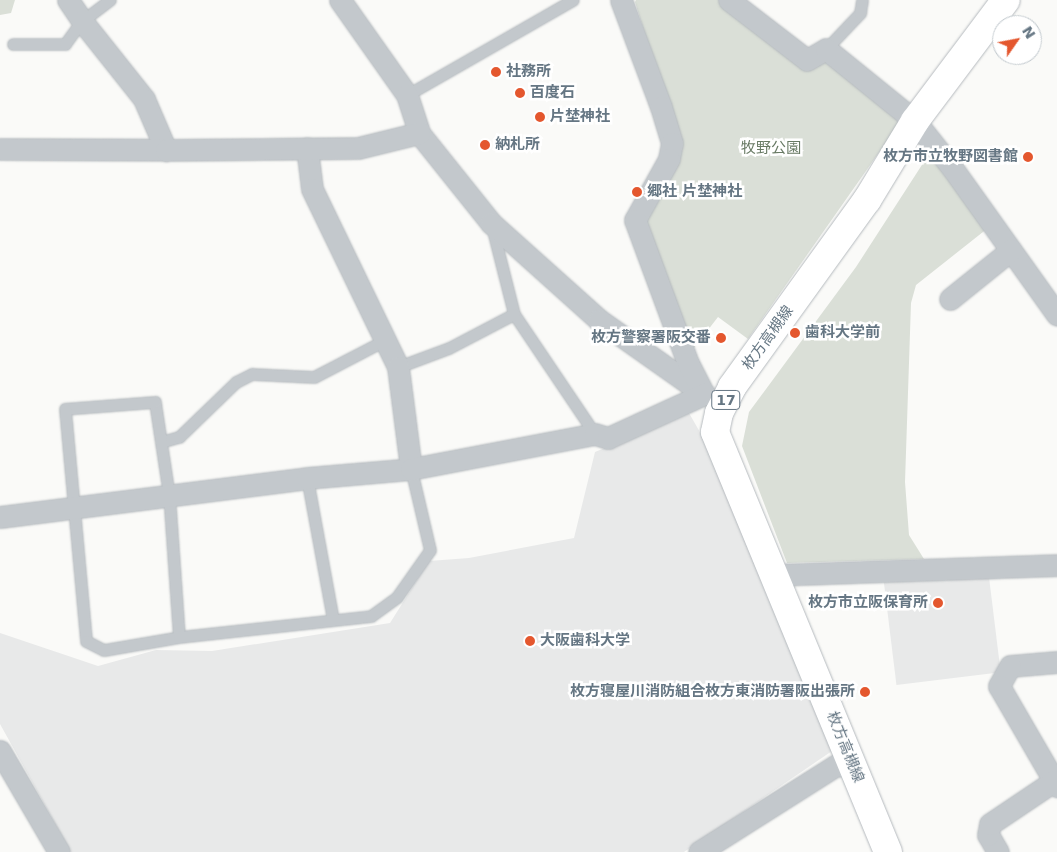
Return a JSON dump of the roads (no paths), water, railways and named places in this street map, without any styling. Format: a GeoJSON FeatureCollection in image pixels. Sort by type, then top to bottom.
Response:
{"type":"FeatureCollection","features":[{"type":"Feature","properties":{"kind":"main road","name":"枚方高槻線"},"geometry":{"type":"LineString","coordinates":[[888,852],[776,575],[721,451],[715,432],[711,404],[732,387],[867,200],[915,121],[1006,0]]}},
{"type":"Feature","properties":{"kind":"street"},"geometry":{"type":"LineString","coordinates":[[68,0],[82,22],[144,99],[166,150]]}},
{"type":"Feature","properties":{"kind":"street"},"geometry":{"type":"LineString","coordinates":[[340,0],[407,95],[418,133],[491,223],[599,320],[711,404]]}},
{"type":"Feature","properties":{"kind":"street"},"geometry":{"type":"LineString","coordinates":[[729,0],[807,60],[826,48],[915,121],[953,169],[1057,315]]}},
{"type":"Feature","properties":{"kind":"street"},"geometry":{"type":"LineString","coordinates":[[624,2],[672,143],[669,159],[635,220],[688,363],[711,404]]}},
{"type":"Feature","properties":{"kind":"street"},"geometry":{"type":"LineString","coordinates":[[0,148],[166,150],[358,148],[418,133]]}},
{"type":"Feature","properties":{"kind":"street"},"geometry":{"type":"LineString","coordinates":[[307,148],[312,188],[398,367],[411,468]]}},
{"type":"Feature","properties":{"kind":"street"},"geometry":{"type":"LineString","coordinates":[[950,299],[1011,250]]}},
{"type":"Feature","properties":{"kind":"street"},"geometry":{"type":"LineString","coordinates":[[0,517],[72,506],[306,478],[411,468],[596,434],[608,438],[711,404]]}},
{"type":"Feature","properties":{"kind":"street"},"geometry":{"type":"LineString","coordinates":[[776,575],[1057,566]]}},
{"type":"Feature","properties":{"kind":"street"},"geometry":{"type":"LineString","coordinates":[[998,852],[988,835],[990,824],[1055,784],[999,686],[1010,666],[1057,662]]}},
{"type":"Feature","properties":{"kind":"street"},"geometry":{"type":"LineString","coordinates":[[0,751],[59,852]]}},
{"type":"Feature","properties":{"kind":"street"},"geometry":{"type":"LineString","coordinates":[[699,852],[835,766],[852,764]]}},
{"type":"Feature","properties":{"kind":"lane"},"geometry":{"type":"LineString","coordinates":[[14,44],[65,44],[82,22],[110,0]]}},
{"type":"Feature","properties":{"kind":"lane"},"geometry":{"type":"LineString","coordinates":[[407,95],[573,0]]}},
{"type":"Feature","properties":{"kind":"lane"},"geometry":{"type":"LineString","coordinates":[[826,48],[860,13],[862,0]]}},
{"type":"Feature","properties":{"kind":"lane"},"geometry":{"type":"LineString","coordinates":[[491,223],[514,314],[596,434]]}},
{"type":"Feature","properties":{"kind":"lane"},"geometry":{"type":"LineString","coordinates":[[398,367],[449,348],[514,314]]}},
{"type":"Feature","properties":{"kind":"lane"},"geometry":{"type":"LineString","coordinates":[[161,442],[179,438],[236,382],[252,374],[314,376],[385,340]]}},
{"type":"Feature","properties":{"kind":"lane"},"geometry":{"type":"LineString","coordinates":[[179,637],[168,495],[156,402],[65,409],[72,506],[86,641],[104,650],[179,637],[371,616],[397,597],[430,550],[411,468]]}},
{"type":"Feature","properties":{"kind":"lane"},"geometry":{"type":"LineString","coordinates":[[306,478],[333,620]]}},
{"type":"Feature","properties":{"kind":"place","name":"社務所"},"geometry":{"type":"Point","coordinates":[496,72]}},
{"type":"Feature","properties":{"kind":"place","name":"百度石"},"geometry":{"type":"Point","coordinates":[520,93]}},
{"type":"Feature","properties":{"kind":"place","name":"片埜神社"},"geometry":{"type":"Point","coordinates":[540,117]}},
{"type":"Feature","properties":{"kind":"place","name":"納札所"},"geometry":{"type":"Point","coordinates":[485,145]}},
{"type":"Feature","properties":{"kind":"place","name":"枚方市立牧野図書館"},"geometry":{"type":"Point","coordinates":[1028,157]}},
{"type":"Feature","properties":{"kind":"place","name":"郷社 片埜神社"},"geometry":{"type":"Point","coordinates":[637,192]}},
{"type":"Feature","properties":{"kind":"place","name":"歯科大学前"},"geometry":{"type":"Point","coordinates":[795,333]}},
{"type":"Feature","properties":{"kind":"place","name":"枚方警察署阪交番"},"geometry":{"type":"Point","coordinates":[721,338]}},
{"type":"Feature","properties":{"kind":"place","name":"枚方市立阪保育所"},"geometry":{"type":"Point","coordinates":[938,603]}},
{"type":"Feature","properties":{"kind":"place","name":"大阪歯科大学"},"geometry":{"type":"Point","coordinates":[530,641]}},
{"type":"Feature","properties":{"kind":"place","name":"枚方寝屋川消防組合枚方東消防署阪出張所"},"geometry":{"type":"Point","coordinates":[865,692]}},
{"type":"Feature","properties":{"kind":"park label","name":"牧野公園"},"geometry":{"type":"Point","coordinates":[771,149]}}]}
